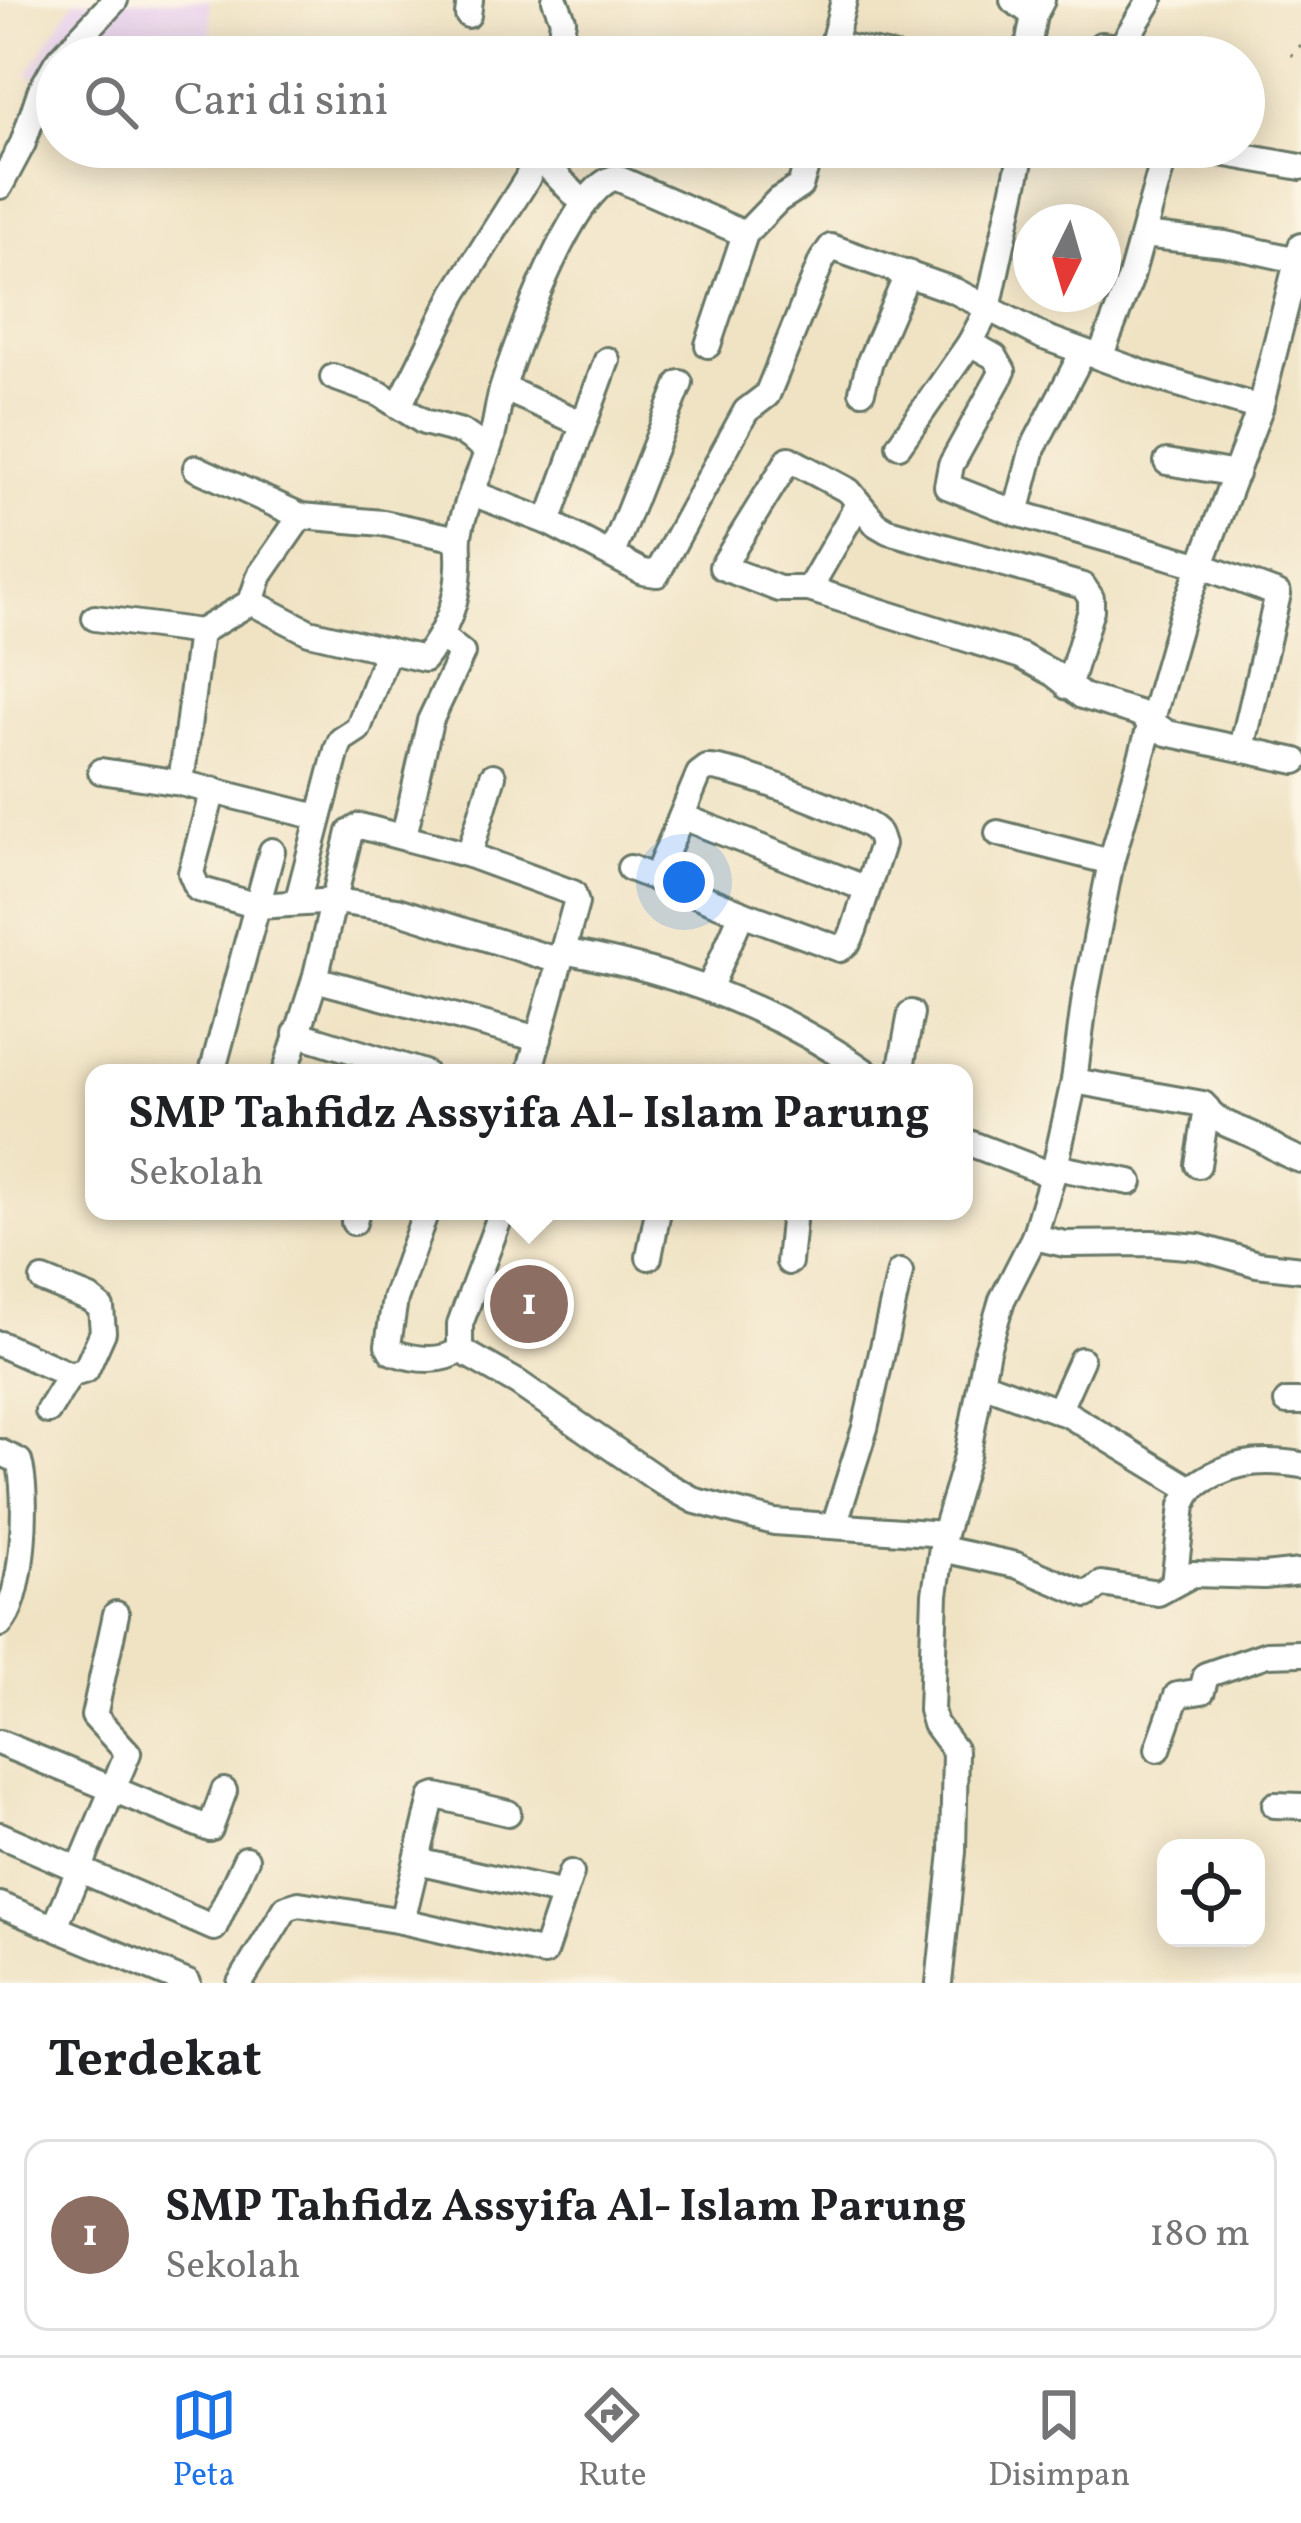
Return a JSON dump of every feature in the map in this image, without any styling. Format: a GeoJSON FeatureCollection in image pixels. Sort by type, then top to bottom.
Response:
{"type":"FeatureCollection","features":[{"type":"Feature","properties":{"kind":"street"},"geometry":{"type":"LineString","coordinates":[[81,36],[115,0]]}},
{"type":"Feature","properties":{"kind":"street"},"geometry":{"type":"LineString","coordinates":[[555,0],[563,20],[561,36]]}},
{"type":"Feature","properties":{"kind":"street"},"geometry":{"type":"LineString","coordinates":[[835,36],[844,0]]}},
{"type":"Feature","properties":{"kind":"street"},"geometry":{"type":"LineString","coordinates":[[1013,0],[1038,8]]}},
{"type":"Feature","properties":{"kind":"street"},"geometry":{"type":"LineString","coordinates":[[1128,36],[1150,0]]}},
{"type":"Feature","properties":{"kind":"street"},"geometry":{"type":"LineString","coordinates":[[0,186],[23,143],[36,104]]}},
{"type":"Feature","properties":{"kind":"street"},"geometry":{"type":"LineString","coordinates":[[1265,161],[1301,167]]}},
{"type":"Feature","properties":{"kind":"street"},"geometry":{"type":"LineString","coordinates":[[399,406],[455,293],[501,224],[527,168]]}},
{"type":"Feature","properties":{"kind":"street"},"geometry":{"type":"LineString","coordinates":[[552,168],[584,204]]}},
{"type":"Feature","properties":{"kind":"street"},"geometry":{"type":"LineString","coordinates":[[708,345],[745,234],[778,200],[795,191],[802,168]]}},
{"type":"Feature","properties":{"kind":"street"},"geometry":{"type":"LineString","coordinates":[[899,445],[970,344],[988,309],[1020,168]]}},
{"type":"Feature","properties":{"kind":"street"},"geometry":{"type":"LineString","coordinates":[[1016,513],[1033,448],[1092,354],[1143,235],[1162,168]]}},
{"type":"Feature","properties":{"kind":"street"},"geometry":{"type":"LineString","coordinates":[[250,602],[309,632],[424,659],[455,600],[458,539],[503,388],[541,288],[584,204],[601,182],[616,178],[745,234]]}},
{"type":"Feature","properties":{"kind":"street"},"geometry":{"type":"LineString","coordinates":[[939,1983],[955,1805],[955,1749],[935,1724],[931,1710],[935,1594],[943,1541],[1002,1300],[1034,1237],[1054,1171],[1112,862],[1182,615],[1260,408],[1299,253],[1143,235]]}},
{"type":"Feature","properties":{"kind":"street"},"geometry":{"type":"LineString","coordinates":[[472,493],[548,522],[644,572],[657,574],[746,411],[767,395],[826,251],[839,247],[955,291],[1092,354],[1260,408]]}},
{"type":"Feature","properties":{"kind":"street"},"geometry":{"type":"LineString","coordinates":[[862,391],[908,273]]}},
{"type":"Feature","properties":{"kind":"street"},"geometry":{"type":"LineString","coordinates":[[970,344],[995,357],[1003,371],[951,465],[946,483],[964,496],[1290,597],[1242,748]]}},
{"type":"Feature","properties":{"kind":"street"},"geometry":{"type":"LineString","coordinates":[[548,522],[607,360]]}},
{"type":"Feature","properties":{"kind":"street"},"geometry":{"type":"LineString","coordinates":[[333,377],[374,391],[424,422],[462,432],[488,450]]}},
{"type":"Feature","properties":{"kind":"street"},"geometry":{"type":"LineString","coordinates":[[611,554],[680,383]]}},
{"type":"Feature","properties":{"kind":"street"},"geometry":{"type":"LineString","coordinates":[[503,388],[583,424]]}},
{"type":"Feature","properties":{"kind":"street"},"geometry":{"type":"LineString","coordinates":[[1068,687],[1091,610],[1091,598],[1083,586],[888,531],[848,491],[789,459],[722,567],[779,589],[808,590],[1022,656],[1054,674],[1068,687],[1082,696],[1153,721],[1167,733],[1297,761]]}},
{"type":"Feature","properties":{"kind":"street"},"geometry":{"type":"LineString","coordinates":[[1167,462],[1236,474]]}},
{"type":"Feature","properties":{"kind":"street"},"geometry":{"type":"LineString","coordinates":[[196,468],[301,516],[398,525],[458,539]]}},
{"type":"Feature","properties":{"kind":"street"},"geometry":{"type":"LineString","coordinates":[[808,590],[858,504]]}},
{"type":"Feature","properties":{"kind":"street"},"geometry":{"type":"LineString","coordinates":[[95,618],[200,632],[250,602],[260,575],[301,516]]}},
{"type":"Feature","properties":{"kind":"street"},"geometry":{"type":"LineString","coordinates":[[181,783],[200,632]]}},
{"type":"Feature","properties":{"kind":"street"},"geometry":{"type":"LineString","coordinates":[[404,836],[430,721],[462,653],[440,636]]}},
{"type":"Feature","properties":{"kind":"street"},"geometry":{"type":"LineString","coordinates":[[297,903],[341,740],[358,729],[388,650]]}},
{"type":"Feature","properties":{"kind":"street"},"geometry":{"type":"LineString","coordinates":[[630,868],[840,949],[849,941],[882,844],[873,828],[730,769],[707,768],[699,774],[656,878]]}},
{"type":"Feature","properties":{"kind":"street"},"geometry":{"type":"LineString","coordinates":[[100,771],[181,783],[318,817]]}},
{"type":"Feature","properties":{"kind":"street"},"geometry":{"type":"LineString","coordinates":[[470,855],[493,776]]}},
{"type":"Feature","properties":{"kind":"street"},"geometry":{"type":"LineString","coordinates":[[213,790],[191,873],[198,889],[258,906],[336,901],[397,910],[561,956],[607,958],[752,1005],[854,1064]]}},
{"type":"Feature","properties":{"kind":"street"},"geometry":{"type":"LineString","coordinates":[[682,817],[867,889]]}},
{"type":"Feature","properties":{"kind":"street"},"geometry":{"type":"LineString","coordinates":[[287,1064],[355,827],[470,855],[573,892],[576,902],[532,1064]]}},
{"type":"Feature","properties":{"kind":"street"},"geometry":{"type":"LineString","coordinates":[[998,833],[1112,862]]}},
{"type":"Feature","properties":{"kind":"street"},"geometry":{"type":"LineString","coordinates":[[214,1064],[272,851]]}},
{"type":"Feature","properties":{"kind":"street"},"geometry":{"type":"LineString","coordinates":[[709,989],[742,913]]}},
{"type":"Feature","properties":{"kind":"street"},"geometry":{"type":"LineString","coordinates":[[315,979],[539,1039]]}},
{"type":"Feature","properties":{"kind":"street"},"geometry":{"type":"LineString","coordinates":[[901,1064],[910,1013]]}},
{"type":"Feature","properties":{"kind":"street"},"geometry":{"type":"LineString","coordinates":[[296,1033],[395,1064]]}},
{"type":"Feature","properties":{"kind":"street"},"geometry":{"type":"LineString","coordinates":[[825,1064],[827,1045]]}},
{"type":"Feature","properties":{"kind":"street"},"geometry":{"type":"LineString","coordinates":[[1074,1081],[1196,1102],[1225,1126],[1301,1160]]}},
{"type":"Feature","properties":{"kind":"street"},"geometry":{"type":"LineString","coordinates":[[1198,1165],[1208,1108]]}},
{"type":"Feature","properties":{"kind":"street"},"geometry":{"type":"LineString","coordinates":[[973,1145],[1054,1171],[1130,1182]]}},
{"type":"Feature","properties":{"kind":"street"},"geometry":{"type":"LineString","coordinates":[[423,1220],[395,1299],[388,1345],[401,1355],[436,1359],[449,1358],[460,1350]]}},
{"type":"Feature","properties":{"kind":"street"},"geometry":{"type":"LineString","coordinates":[[460,1350],[460,1324],[499,1220]]}},
{"type":"Feature","properties":{"kind":"street"},"geometry":{"type":"LineString","coordinates":[[649,1257],[656,1220]]}},
{"type":"Feature","properties":{"kind":"street"},"geometry":{"type":"LineString","coordinates":[[789,1262],[793,1220]]}},
{"type":"Feature","properties":{"kind":"street"},"geometry":{"type":"LineString","coordinates":[[1034,1237],[1065,1244],[1199,1247],[1257,1264],[1301,1268]]}},
{"type":"Feature","properties":{"kind":"street"},"geometry":{"type":"LineString","coordinates":[[835,1526],[865,1428],[900,1272]]}},
{"type":"Feature","properties":{"kind":"street"},"geometry":{"type":"LineString","coordinates":[[43,1280],[90,1299],[103,1312],[104,1332],[86,1370],[70,1375],[48,1411]]}},
{"type":"Feature","properties":{"kind":"street"},"geometry":{"type":"LineString","coordinates":[[0,1344],[70,1375]]}},
{"type":"Feature","properties":{"kind":"street"},"geometry":{"type":"LineString","coordinates":[[460,1350],[518,1383],[663,1484],[697,1501],[774,1522],[943,1541],[1087,1595],[1102,1584],[1158,1593],[1193,1574],[1301,1572]]}},
{"type":"Feature","properties":{"kind":"street"},"geometry":{"type":"LineString","coordinates":[[1058,1411],[1081,1360]]}},
{"type":"Feature","properties":{"kind":"street"},"geometry":{"type":"LineString","coordinates":[[982,1383],[1058,1411],[1191,1489]]}},
{"type":"Feature","properties":{"kind":"street"},"geometry":{"type":"LineString","coordinates":[[0,1452],[19,1461],[23,1478],[20,1563],[13,1601],[0,1624]]}},
{"type":"Feature","properties":{"kind":"street"},"geometry":{"type":"LineString","coordinates":[[1174,1582],[1183,1505],[1191,1489],[1229,1466],[1262,1460],[1301,1465]]}},
{"type":"Feature","properties":{"kind":"street"},"geometry":{"type":"LineString","coordinates":[[55,1927],[128,1753],[94,1716],[116,1614]]}},
{"type":"Feature","properties":{"kind":"street"},"geometry":{"type":"LineString","coordinates":[[1158,1749],[1177,1695],[1202,1691],[1206,1675],[1267,1654],[1301,1653]]}},
{"type":"Feature","properties":{"kind":"street"},"geometry":{"type":"LineString","coordinates":[[0,1743],[210,1829],[224,1791]]}},
{"type":"Feature","properties":{"kind":"street"},"geometry":{"type":"LineString","coordinates":[[402,1921],[434,1797],[508,1813]]}},
{"type":"Feature","properties":{"kind":"street"},"geometry":{"type":"LineString","coordinates":[[1275,1805],[1301,1806]]}},
{"type":"Feature","properties":{"kind":"street"},"geometry":{"type":"LineString","coordinates":[[0,1835],[214,1928],[246,1859]]}},
{"type":"Feature","properties":{"kind":"street"},"geometry":{"type":"LineString","coordinates":[[240,1983],[276,1921],[291,1905],[402,1921],[544,1953],[567,1884],[417,1861]]}},
{"type":"Feature","properties":{"kind":"street"},"geometry":{"type":"LineString","coordinates":[[0,1905],[188,1983]]}},
{"type":"Feature","properties":{"kind":"path"},"geometry":{"type":"LineString","coordinates":[[1291,56],[1301,45]]}},
{"type":"Feature","properties":{"kind":"shaded area"},"geometry":{"type":"Polygon","coordinates":[[[75,0],[209,0],[212,36],[52,36],[75,0]]]}},
{"type":"Feature","properties":{"kind":"place","name":"SMP Tahfidz Assyifa Al- Islam Parung"},"geometry":{"type":"Point","coordinates":[529,1304]}}]}
